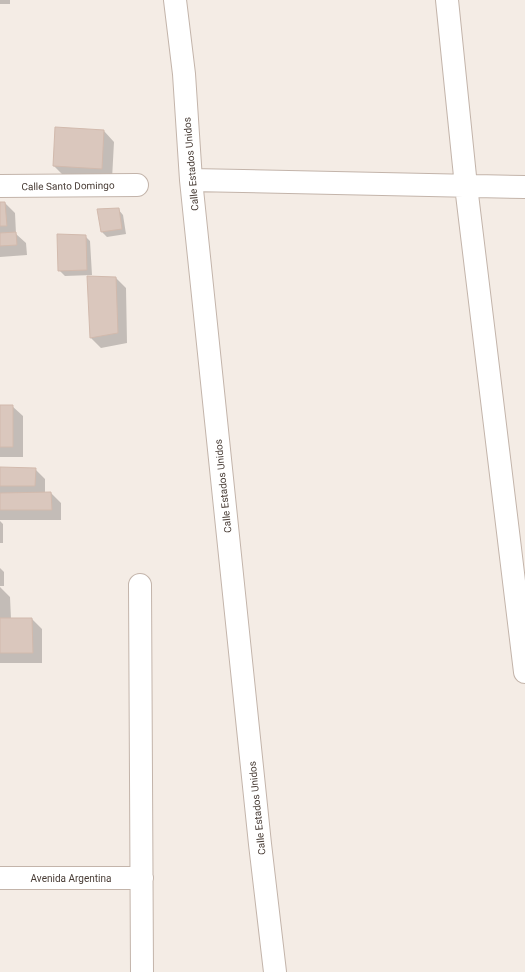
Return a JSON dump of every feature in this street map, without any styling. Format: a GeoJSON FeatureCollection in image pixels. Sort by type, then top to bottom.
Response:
{"type":"FeatureCollection","features":[{"type":"Feature","properties":{"kind":"street","name":"Calle Estados Unidos"},"geometry":{"type":"LineString","coordinates":[[175,0],[184,74],[191,180],[260,844],[275,972]]}},
{"type":"Feature","properties":{"kind":"street"},"geometry":{"type":"LineString","coordinates":[[447,0],[466,186],[525,672]]}},
{"type":"Feature","properties":{"kind":"street"},"geometry":{"type":"LineString","coordinates":[[191,180],[525,187]]}},
{"type":"Feature","properties":{"kind":"street","name":"Calle Santo Domingo"},"geometry":{"type":"LineString","coordinates":[[0,186],[137,185]]}},
{"type":"Feature","properties":{"kind":"street"},"geometry":{"type":"LineString","coordinates":[[140,584],[142,972]]}},
{"type":"Feature","properties":{"kind":"street","name":"Avenida Argentina"},"geometry":{"type":"LineString","coordinates":[[0,878],[142,878]]}},
{"type":"Feature","properties":{"kind":"building"},"geometry":{"type":"Polygon","coordinates":[[[55,127],[104,130],[102,169],[53,166],[55,127]]]}},
{"type":"Feature","properties":{"kind":"building"},"geometry":{"type":"Polygon","coordinates":[[[0,202],[5,202],[7,226],[0,226],[0,202]]]}},
{"type":"Feature","properties":{"kind":"building"},"geometry":{"type":"Polygon","coordinates":[[[119,208],[122,229],[101,232],[97,209],[119,208]]]}},
{"type":"Feature","properties":{"kind":"building"},"geometry":{"type":"Polygon","coordinates":[[[16,232],[17,245],[0,246],[0,233],[16,232]]]}},
{"type":"Feature","properties":{"kind":"building"},"geometry":{"type":"Polygon","coordinates":[[[57,234],[86,235],[87,270],[58,271],[57,234]]]}},
{"type":"Feature","properties":{"kind":"building"},"geometry":{"type":"Polygon","coordinates":[[[87,276],[116,277],[118,333],[90,338],[87,276]]]}},
{"type":"Feature","properties":{"kind":"building"},"geometry":{"type":"Polygon","coordinates":[[[0,405],[13,405],[13,447],[0,447],[0,405]]]}},
{"type":"Feature","properties":{"kind":"building"},"geometry":{"type":"Polygon","coordinates":[[[0,467],[36,468],[35,486],[0,486],[0,467]]]}},
{"type":"Feature","properties":{"kind":"building"},"geometry":{"type":"Polygon","coordinates":[[[51,492],[52,510],[0,510],[0,493],[51,492]]]}},
{"type":"Feature","properties":{"kind":"building"},"geometry":{"type":"Polygon","coordinates":[[[0,618],[32,618],[33,653],[0,653],[0,618]]]}}]}
